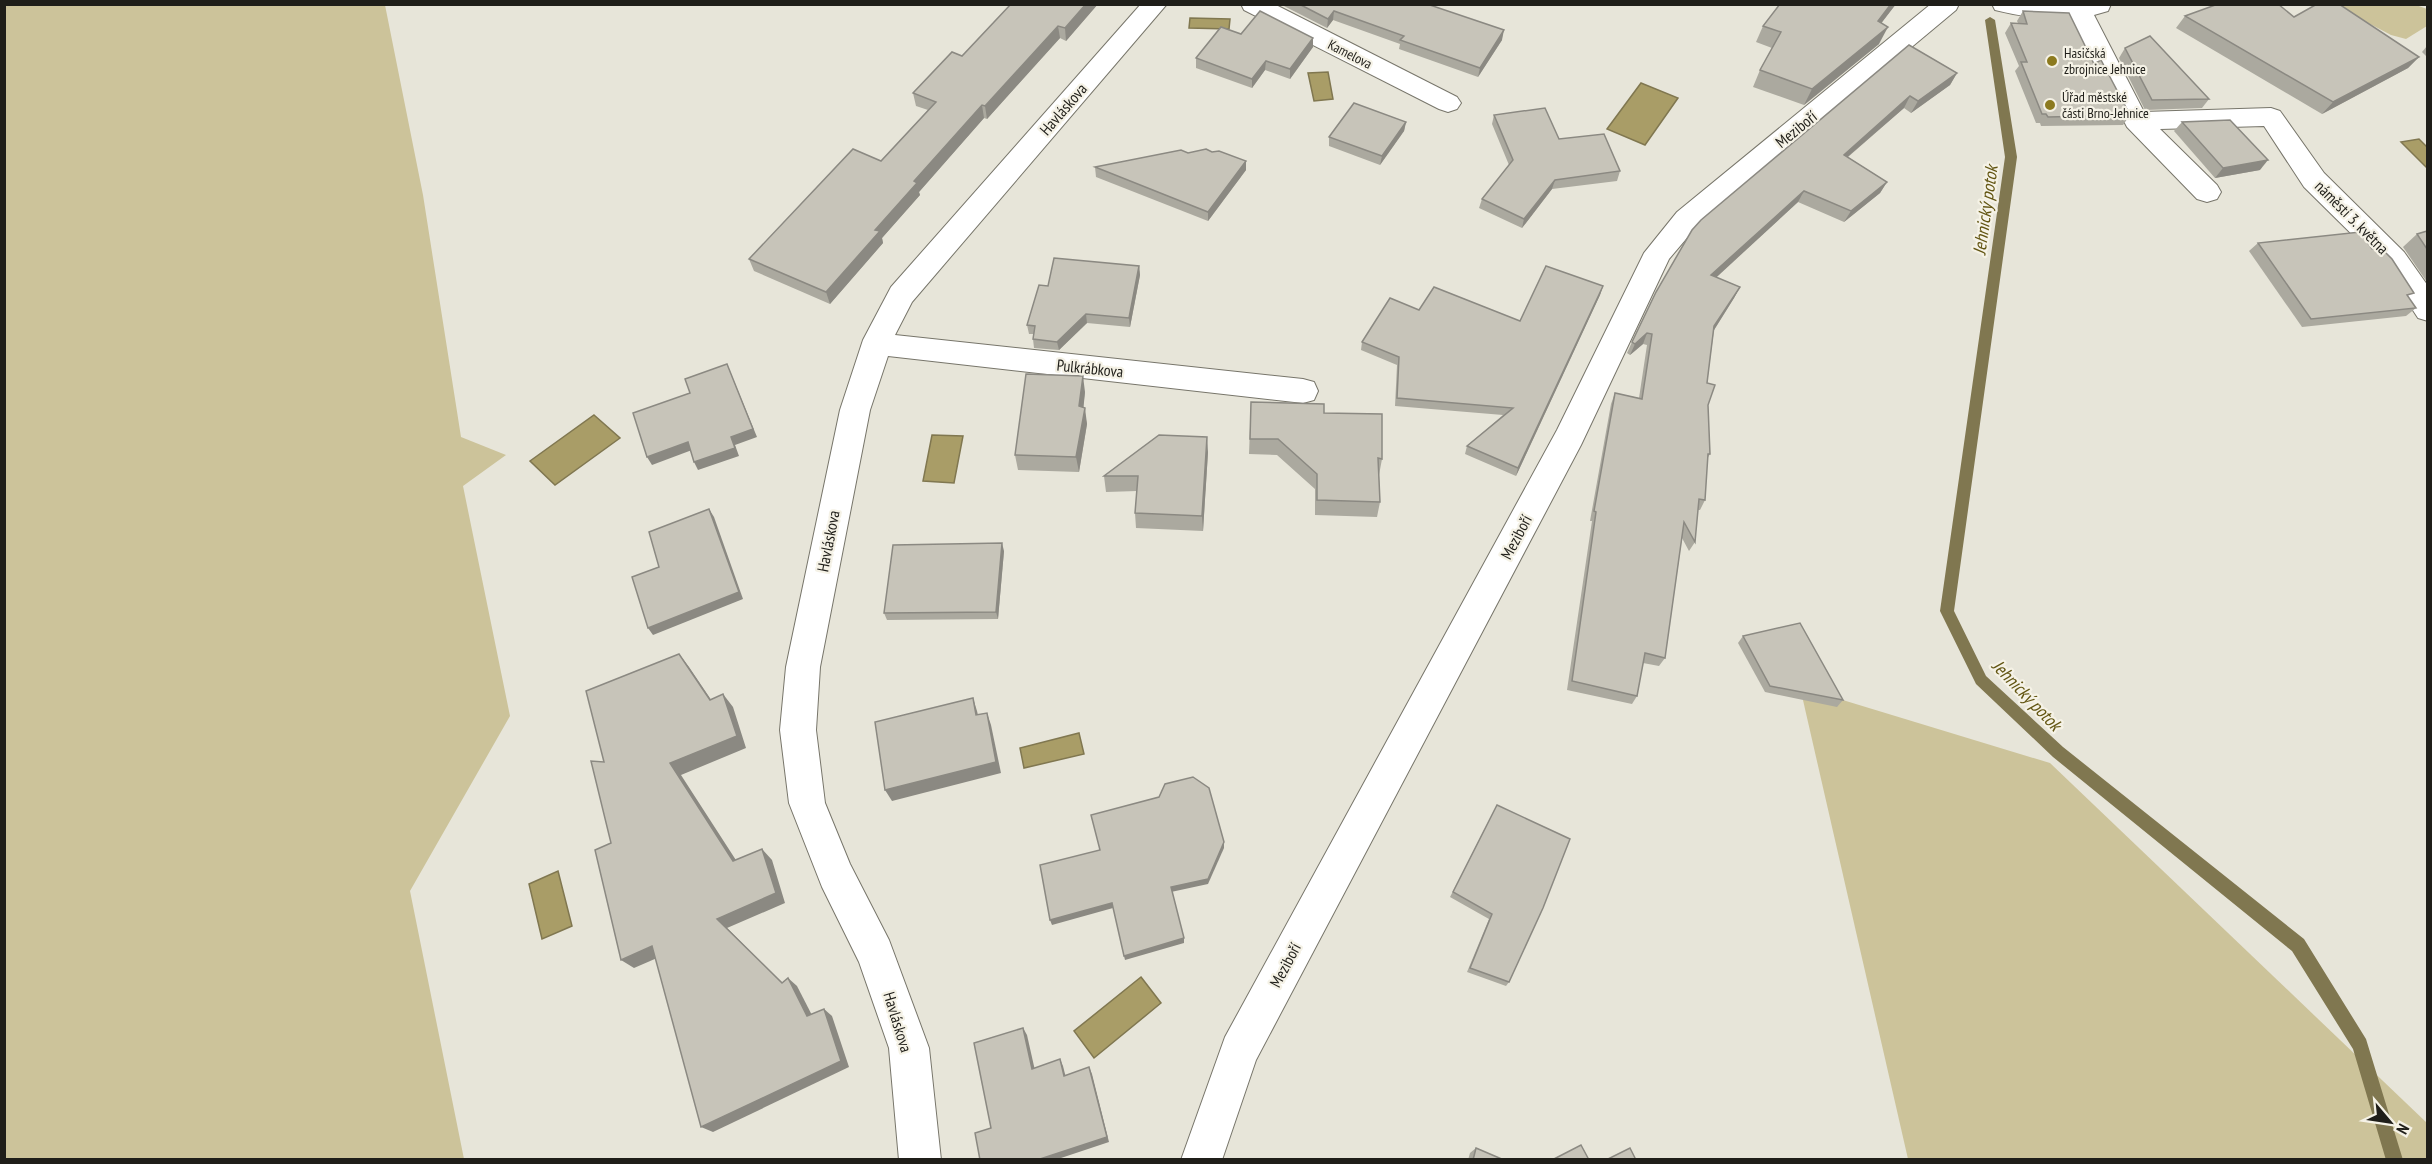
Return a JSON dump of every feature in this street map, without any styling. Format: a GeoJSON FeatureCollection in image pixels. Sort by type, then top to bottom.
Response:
{"type":"FeatureCollection","features":[{"type":"Feature","properties":{"kind":"street","name":"Havláskova"},"geometry":{"type":"LineString","coordinates":[[920,1160],[909,1047],[875,954],[835,874],[807,803],[798,730],[802,667],[855,410],[878,340],[901,295],[1155,4]]}},
{"type":"Feature","properties":{"kind":"street","name":"Kamelova"},"geometry":{"type":"LineString","coordinates":[[1253,4],[1448,103]]}},
{"type":"Feature","properties":{"kind":"street","name":"Meziboří"},"geometry":{"type":"LineString","coordinates":[[1201,1160],[1239,1051],[1570,436],[1658,253],[1687,219],[1947,4]]}},
{"type":"Feature","properties":{"kind":"street"},"geometry":{"type":"LineString","coordinates":[[2004,4],[2034,10],[2090,8],[2136,121],[2207,192]]}},
{"type":"Feature","properties":{"kind":"street","name":"náměstí 3. května"},"geometry":{"type":"LineString","coordinates":[[2136,121],[2271,117],[2314,180],[2394,259],[2427,310]]}},
{"type":"Feature","properties":{"kind":"street","name":"Pulkrábkova"},"geometry":{"type":"LineString","coordinates":[[878,340],[891,346],[1303,391]]}},
{"type":"Feature","properties":{"kind":"shaded area"},"geometry":{"type":"Polygon","coordinates":[[[5,4],[385,5],[423,195],[461,437],[506,455],[463,486],[510,716],[410,891],[464,1159],[5,1159],[5,4]]]}},
{"type":"Feature","properties":{"kind":"shaded area"},"geometry":{"type":"Polygon","coordinates":[[[2334,5],[2416,5],[2427,9],[2427,26],[2406,39],[2391,35],[2334,5]]]}},
{"type":"Feature","properties":{"kind":"shaded area"},"geometry":{"type":"Polygon","coordinates":[[[1190,18],[1230,19],[1229,29],[1189,28],[1190,18]]]}},
{"type":"Feature","properties":{"kind":"shaded area"},"geometry":{"type":"Polygon","coordinates":[[[1328,72],[1333,99],[1314,101],[1308,73],[1328,72]]]}},
{"type":"Feature","properties":{"kind":"shaded area"},"geometry":{"type":"Polygon","coordinates":[[[1641,83],[1678,98],[1645,145],[1607,129],[1641,83]]]}},
{"type":"Feature","properties":{"kind":"shaded area"},"geometry":{"type":"Polygon","coordinates":[[[2419,139],[2427,147],[2427,168],[2401,142],[2419,139]]]}},
{"type":"Feature","properties":{"kind":"shaded area"},"geometry":{"type":"Polygon","coordinates":[[[594,415],[620,438],[555,485],[530,461],[594,415]]]}},
{"type":"Feature","properties":{"kind":"shaded area"},"geometry":{"type":"Polygon","coordinates":[[[932,435],[963,436],[954,483],[923,481],[932,435]]]}},
{"type":"Feature","properties":{"kind":"shaded area"},"geometry":{"type":"Polygon","coordinates":[[[1800,687],[2050,763],[2427,1123],[2427,1159],[1908,1159],[1800,687]]]}},
{"type":"Feature","properties":{"kind":"shaded area"},"geometry":{"type":"Polygon","coordinates":[[[1079,733],[1084,754],[1024,768],[1020,748],[1079,733]]]}},
{"type":"Feature","properties":{"kind":"shaded area"},"geometry":{"type":"Polygon","coordinates":[[[558,871],[572,926],[542,939],[529,884],[558,871]]]}},
{"type":"Feature","properties":{"kind":"shaded area"},"geometry":{"type":"Polygon","coordinates":[[[1141,977],[1161,1003],[1094,1058],[1074,1031],[1141,977]]]}},
{"type":"Feature","properties":{"kind":"building"},"geometry":{"type":"Polygon","coordinates":[[[1011,4],[1086,4],[1065,28],[1058,26],[985,106],[982,105],[914,181],[917,183],[875,230],[880,231],[826,292],[749,259],[853,149],[881,161],[936,102],[913,93],[952,52],[962,56],[1011,4]]]}},
{"type":"Feature","properties":{"kind":"building"},"geometry":{"type":"Polygon","coordinates":[[[1299,4],[1427,4],[1504,30],[1480,68],[1400,40],[1404,36],[1334,11],[1328,19],[1299,4]]]}},
{"type":"Feature","properties":{"kind":"building"},"geometry":{"type":"Polygon","coordinates":[[[1780,4],[1891,4],[1878,21],[1888,27],[1812,89],[1760,70],[1781,32],[1763,26],[1780,4]]]}},
{"type":"Feature","properties":{"kind":"building"},"geometry":{"type":"Polygon","coordinates":[[[2218,4],[2278,4],[2294,17],[2317,4],[2339,4],[2419,57],[2333,102],[2185,16],[2218,4]]]}},
{"type":"Feature","properties":{"kind":"building"},"geometry":{"type":"Polygon","coordinates":[[[1260,11],[1313,38],[1290,69],[1266,61],[1252,79],[1196,58],[1221,27],[1241,34],[1260,11]]]}},
{"type":"Feature","properties":{"kind":"building"},"geometry":{"type":"Polygon","coordinates":[[[2023,11],[2069,13],[2094,64],[2101,60],[2130,115],[2048,117],[2042,114],[2021,62],[2027,62],[2011,23],[2027,24],[2023,11]]]}},
{"type":"Feature","properties":{"kind":"building"},"geometry":{"type":"Polygon","coordinates":[[[2150,36],[2209,99],[2152,100],[2125,48],[2150,36]]]}},
{"type":"Feature","properties":{"kind":"building"},"geometry":{"type":"Polygon","coordinates":[[[1909,45],[1957,73],[1918,101],[1910,96],[1844,155],[1887,182],[1851,211],[1804,191],[1711,275],[1740,287],[1714,326],[1707,383],[1715,385],[1708,405],[1710,454],[1708,454],[1705,500],[1699,499],[1695,542],[1684,522],[1665,658],[1645,653],[1637,696],[1572,681],[1596,512],[1594,511],[1615,393],[1642,399],[1652,334],[1647,333],[1635,344],[1632,342],[1656,292],[1692,230],[1701,220],[1909,45]]]}},
{"type":"Feature","properties":{"kind":"building"},"geometry":{"type":"Polygon","coordinates":[[[1354,103],[1406,122],[1382,156],[1329,137],[1354,103]]]}},
{"type":"Feature","properties":{"kind":"building"},"geometry":{"type":"Polygon","coordinates":[[[1545,108],[1559,139],[1604,134],[1620,171],[1555,180],[1524,219],[1482,199],[1513,160],[1494,115],[1545,108]]]}},
{"type":"Feature","properties":{"kind":"building"},"geometry":{"type":"Polygon","coordinates":[[[2230,120],[2268,160],[2223,168],[2182,122],[2230,120]]]}},
{"type":"Feature","properties":{"kind":"building"},"geometry":{"type":"Polygon","coordinates":[[[1206,149],[1212,152],[1219,151],[1246,161],[1208,212],[1095,167],[1181,150],[1188,153],[1206,149]]]}},
{"type":"Feature","properties":{"kind":"building"},"geometry":{"type":"Polygon","coordinates":[[[2427,231],[2427,249],[2417,234],[2427,231]]]}},
{"type":"Feature","properties":{"kind":"building"},"geometry":{"type":"Polygon","coordinates":[[[2360,232],[2372,249],[2380,247],[2392,259],[2414,293],[2407,295],[2416,308],[2311,319],[2258,243],[2360,232]]]}},
{"type":"Feature","properties":{"kind":"building"},"geometry":{"type":"Polygon","coordinates":[[[1054,258],[1139,266],[1129,318],[1086,314],[1057,342],[1033,339],[1035,326],[1027,325],[1039,285],[1048,286],[1054,258]]]}},
{"type":"Feature","properties":{"kind":"building"},"geometry":{"type":"Polygon","coordinates":[[[1546,266],[1603,286],[1518,468],[1467,446],[1513,408],[1397,398],[1399,357],[1362,342],[1390,298],[1419,310],[1434,287],[1520,321],[1546,266]]]}},
{"type":"Feature","properties":{"kind":"building"},"geometry":{"type":"Polygon","coordinates":[[[727,364],[753,429],[731,437],[735,448],[694,462],[688,442],[647,457],[633,413],[690,393],[685,379],[727,364]]]}},
{"type":"Feature","properties":{"kind":"building"},"geometry":{"type":"Polygon","coordinates":[[[1026,374],[1083,376],[1079,406],[1085,408],[1076,457],[1015,455],[1026,374]]]}},
{"type":"Feature","properties":{"kind":"building"},"geometry":{"type":"Polygon","coordinates":[[[1251,402],[1324,404],[1324,413],[1382,414],[1382,459],[1378,458],[1380,502],[1317,500],[1317,474],[1278,439],[1250,439],[1251,402]]]}},
{"type":"Feature","properties":{"kind":"building"},"geometry":{"type":"Polygon","coordinates":[[[1159,435],[1207,437],[1202,516],[1135,513],[1138,476],[1104,476],[1159,435]]]}},
{"type":"Feature","properties":{"kind":"building"},"geometry":{"type":"Polygon","coordinates":[[[709,509],[739,592],[648,628],[632,577],[659,567],[649,532],[709,509]]]}},
{"type":"Feature","properties":{"kind":"building"},"geometry":{"type":"Polygon","coordinates":[[[1002,543],[996,612],[884,613],[893,545],[1002,543]]]}},
{"type":"Feature","properties":{"kind":"building"},"geometry":{"type":"Polygon","coordinates":[[[1800,623],[1843,700],[1770,686],[1743,636],[1800,623]]]}},
{"type":"Feature","properties":{"kind":"building"},"geometry":{"type":"Polygon","coordinates":[[[679,654],[710,700],[723,694],[737,736],[670,763],[733,861],[762,849],[776,893],[717,919],[782,983],[788,978],[807,1016],[824,1009],[841,1061],[701,1127],[652,946],[621,960],[595,850],[611,843],[591,761],[604,762],[586,691],[679,654]]]}},
{"type":"Feature","properties":{"kind":"building"},"geometry":{"type":"Polygon","coordinates":[[[973,698],[976,715],[987,713],[996,762],[885,790],[875,722],[973,698]]]}},
{"type":"Feature","properties":{"kind":"building"},"geometry":{"type":"Polygon","coordinates":[[[1193,777],[1209,788],[1224,842],[1208,879],[1171,887],[1184,938],[1124,956],[1112,903],[1050,920],[1040,865],[1100,850],[1091,815],[1159,797],[1165,784],[1193,777]]]}},
{"type":"Feature","properties":{"kind":"building"},"geometry":{"type":"Polygon","coordinates":[[[1497,805],[1570,839],[1543,908],[1509,982],[1470,968],[1492,914],[1453,892],[1497,805]]]}},
{"type":"Feature","properties":{"kind":"building"},"geometry":{"type":"Polygon","coordinates":[[[1023,1028],[1032,1069],[1060,1059],[1064,1076],[1089,1067],[1107,1137],[1037,1160],[980,1160],[975,1133],[991,1128],[974,1043],[1023,1028]]]}},
{"type":"Feature","properties":{"kind":"building"},"geometry":{"type":"Polygon","coordinates":[[[1581,1145],[1589,1160],[1552,1160],[1581,1145]]]}},
{"type":"Feature","properties":{"kind":"building"},"geometry":{"type":"Polygon","coordinates":[[[1476,1148],[1504,1160],[1473,1160],[1476,1148]]]}},
{"type":"Feature","properties":{"kind":"building"},"geometry":{"type":"Polygon","coordinates":[[[1630,1148],[1636,1160],[1606,1160],[1630,1148]]]}},
{"type":"Feature","properties":{"kind":"waterway","name":"Jehnický potok"},"geometry":{"type":"LineString","coordinates":[[1990,20],[2011,157],[1947,611],[1981,680],[2058,752],[2298,945],[2360,1045],[2395,1160]]}},
{"type":"Feature","properties":{"kind":"place","name":"Hasičská zbrojnice Jehnice"},"geometry":{"type":"Point","coordinates":[2052,61]}},
{"type":"Feature","properties":{"kind":"place","name":"Úřad městské části Brno-Jehnice"},"geometry":{"type":"Point","coordinates":[2050,105]}}]}
